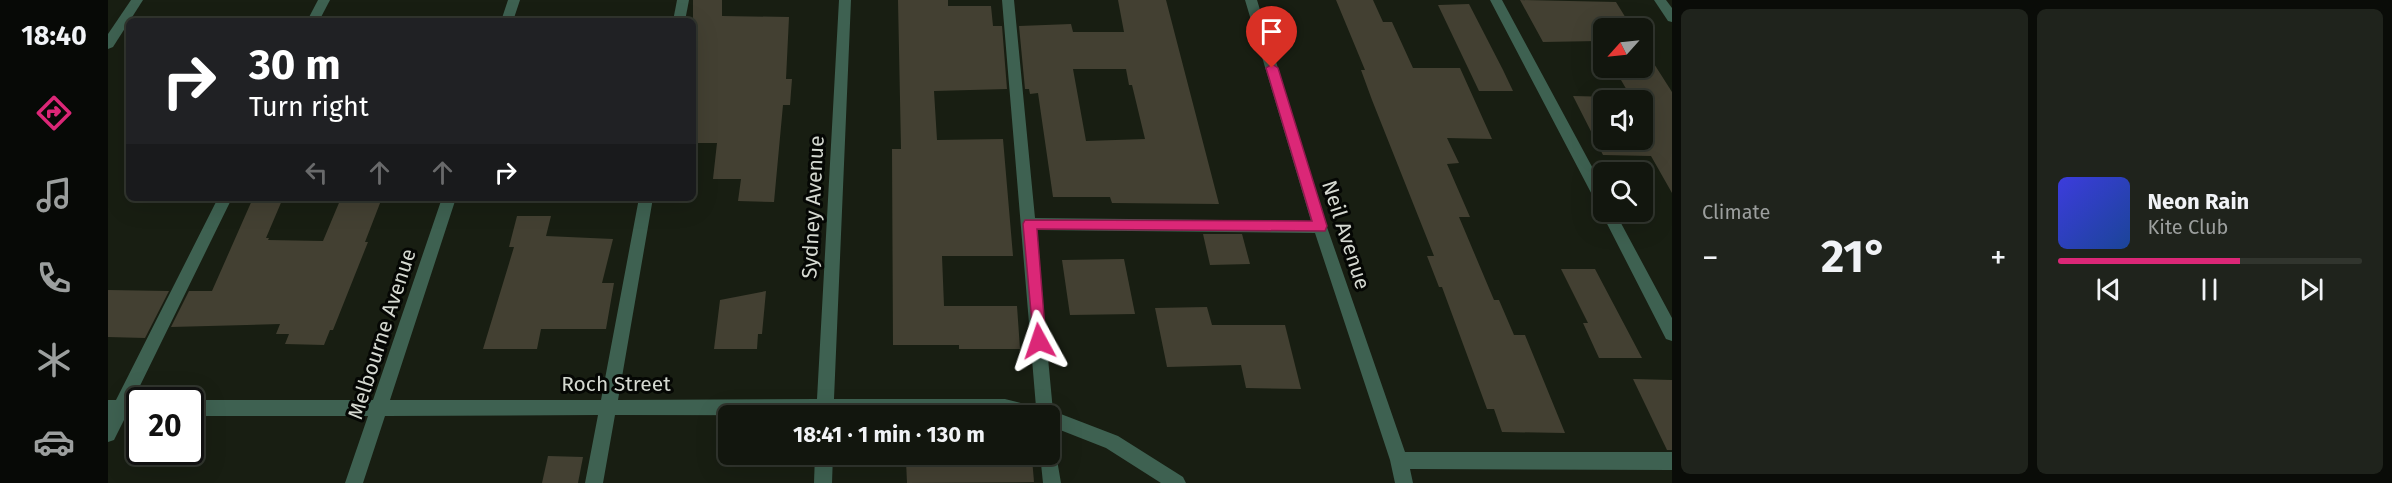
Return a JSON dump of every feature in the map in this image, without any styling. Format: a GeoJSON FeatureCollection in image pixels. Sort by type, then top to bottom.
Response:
{"type":"FeatureCollection","features":[{"type":"Feature","properties":{"kind":"street"},"geometry":{"type":"LineString","coordinates":[[108,44],[137,0]]}},
{"type":"Feature","properties":{"kind":"street"},"geometry":{"type":"LineString","coordinates":[[315,18],[324,0]]}},
{"type":"Feature","properties":{"kind":"street"},"geometry":{"type":"LineString","coordinates":[[508,18],[514,0]]}},
{"type":"Feature","properties":{"kind":"street"},"geometry":{"type":"LineString","coordinates":[[680,18],[683,0]]}},
{"type":"Feature","properties":{"kind":"street","name":"Sydney Avenue"},"geometry":{"type":"LineString","coordinates":[[825,405],[845,0]]}},
{"type":"Feature","properties":{"kind":"street"},"geometry":{"type":"LineString","coordinates":[[1008,0],[1030,224],[1042,405]]}},
{"type":"Feature","properties":{"kind":"street","name":"Neil Avenue"},"geometry":{"type":"LineString","coordinates":[[1251,0],[1320,226],[1399,460],[1404,483]]}},
{"type":"Feature","properties":{"kind":"street"},"geometry":{"type":"LineString","coordinates":[[1496,0],[1593,183]]}},
{"type":"Feature","properties":{"kind":"street"},"geometry":{"type":"LineString","coordinates":[[1660,0],[1672,18]]}},
{"type":"Feature","properties":{"kind":"street"},"geometry":{"type":"LineString","coordinates":[[108,434],[114,408],[223,201]]}},
{"type":"Feature","properties":{"kind":"street","name":"Melbourne Avenue"},"geometry":{"type":"LineString","coordinates":[[354,483],[448,201]]}},
{"type":"Feature","properties":{"kind":"street"},"geometry":{"type":"LineString","coordinates":[[594,483],[645,201]]}},
{"type":"Feature","properties":{"kind":"street"},"geometry":{"type":"LineString","coordinates":[[1613,222],[1672,334]]}},
{"type":"Feature","properties":{"kind":"street"},"geometry":{"type":"LineString","coordinates":[[1030,224],[1320,226]]}},
{"type":"Feature","properties":{"kind":"street","name":"Roch Street"},"geometry":{"type":"LineString","coordinates":[[204,408],[608,406],[718,409]]}},
{"type":"Feature","properties":{"kind":"street"},"geometry":{"type":"LineString","coordinates":[[1060,422],[1112,442],[1177,483]]}},
{"type":"Feature","properties":{"kind":"street"},"geometry":{"type":"LineString","coordinates":[[1399,460],[1672,461]]}},
{"type":"Feature","properties":{"kind":"street"},"geometry":{"type":"LineString","coordinates":[[822,483],[823,465]]}},
{"type":"Feature","properties":{"kind":"street"},"geometry":{"type":"LineString","coordinates":[[1050,465],[1052,483]]}},
{"type":"Feature","properties":{"kind":"building"},"geometry":{"type":"Polygon","coordinates":[[[693,0],[722,0],[722,16],[789,17],[786,79],[792,79],[790,105],[783,105],[774,202],[738,201],[741,179],[713,179],[717,143],[696,143],[696,18],[693,18],[693,0]]]}},
{"type":"Feature","properties":{"kind":"building"},"geometry":{"type":"Polygon","coordinates":[[[898,0],[948,0],[948,6],[991,6],[993,26],[1002,26],[1007,89],[934,91],[937,140],[1003,139],[1013,256],[942,256],[944,306],[1017,306],[1020,349],[959,349],[959,345],[893,345],[892,149],[901,149],[898,0]]]}},
{"type":"Feature","properties":{"kind":"building"},"geometry":{"type":"Polygon","coordinates":[[[1118,0],[1166,0],[1219,204],[1112,203],[1110,197],[1053,197],[1038,93],[1030,94],[1029,89],[1025,89],[1019,26],[1071,24],[1073,32],[1124,32],[1118,0]],[[1073,69],[1086,141],[1145,139],[1126,69],[1073,69]]]}},
{"type":"Feature","properties":{"kind":"building"},"geometry":{"type":"Polygon","coordinates":[[[1336,0],[1373,0],[1383,22],[1392,22],[1413,68],[1460,68],[1492,139],[1447,138],[1459,163],[1447,164],[1470,217],[1459,217],[1494,300],[1499,300],[1514,335],[1525,335],[1565,433],[1502,432],[1494,409],[1487,409],[1442,287],[1439,287],[1427,256],[1434,256],[1372,100],[1361,70],[1365,70],[1336,0]]]}},
{"type":"Feature","properties":{"kind":"building"},"geometry":{"type":"Polygon","coordinates":[[[1520,0],[1616,2],[1626,18],[1593,18],[1593,41],[1543,42],[1520,0]]]}},
{"type":"Feature","properties":{"kind":"building"},"geometry":{"type":"Polygon","coordinates":[[[1469,4],[1513,91],[1479,91],[1438,5],[1469,4]]]}},
{"type":"Feature","properties":{"kind":"building"},"geometry":{"type":"Polygon","coordinates":[[[1653,62],[1672,92],[1672,193],[1651,156],[1603,155],[1600,150],[1653,150],[1653,90],[1627,90],[1620,78],[1653,78],[1653,62]]]}},
{"type":"Feature","properties":{"kind":"building"},"geometry":{"type":"Polygon","coordinates":[[[1573,96],[1593,96],[1593,135],[1573,96]]]}},
{"type":"Feature","properties":{"kind":"building"},"geometry":{"type":"Polygon","coordinates":[[[252,201],[282,201],[266,238],[269,238],[268,240],[323,241],[340,201],[381,201],[365,242],[368,242],[333,330],[330,330],[324,345],[285,344],[289,334],[276,334],[280,324],[171,327],[189,291],[212,291],[252,201]]]}},
{"type":"Feature","properties":{"kind":"building"},"geometry":{"type":"Polygon","coordinates":[[[517,216],[551,216],[546,236],[613,239],[602,283],[614,283],[606,329],[541,329],[537,349],[483,349],[514,247],[509,247],[517,216]]]}},
{"type":"Feature","properties":{"kind":"building"},"geometry":{"type":"Polygon","coordinates":[[[1203,234],[1242,234],[1250,264],[1210,265],[1203,234]]]}},
{"type":"Feature","properties":{"kind":"building"},"geometry":{"type":"Polygon","coordinates":[[[1124,259],[1135,314],[1070,315],[1062,260],[1124,259]]]}},
{"type":"Feature","properties":{"kind":"building"},"geometry":{"type":"Polygon","coordinates":[[[1561,269],[1595,269],[1642,358],[1599,358],[1583,323],[1588,323],[1561,269]]]}},
{"type":"Feature","properties":{"kind":"building"},"geometry":{"type":"Polygon","coordinates":[[[108,290],[169,291],[145,338],[108,337],[108,290]]]}},
{"type":"Feature","properties":{"kind":"building"},"geometry":{"type":"Polygon","coordinates":[[[766,291],[762,334],[758,334],[757,349],[714,349],[720,300],[766,291]]]}},
{"type":"Feature","properties":{"kind":"building"},"geometry":{"type":"Polygon","coordinates":[[[1207,307],[1212,325],[1285,325],[1301,389],[1246,388],[1241,365],[1167,367],[1155,308],[1207,307]]]}},
{"type":"Feature","properties":{"kind":"building"},"geometry":{"type":"Polygon","coordinates":[[[1633,379],[1672,380],[1672,450],[1667,450],[1633,379]]]}},
{"type":"Feature","properties":{"kind":"building"},"geometry":{"type":"Polygon","coordinates":[[[548,456],[583,457],[578,483],[542,483],[548,456]]]}},
{"type":"Feature","properties":{"kind":"building"},"geometry":{"type":"Polygon","coordinates":[[[906,465],[1033,465],[1034,482],[907,483],[906,465]]]}},
{"type":"Feature","properties":{"kind":"route"},"geometry":{"type":"LineString","coordinates":[[1039,341],[1030,224],[1320,226],[1272,68]]}}]}
